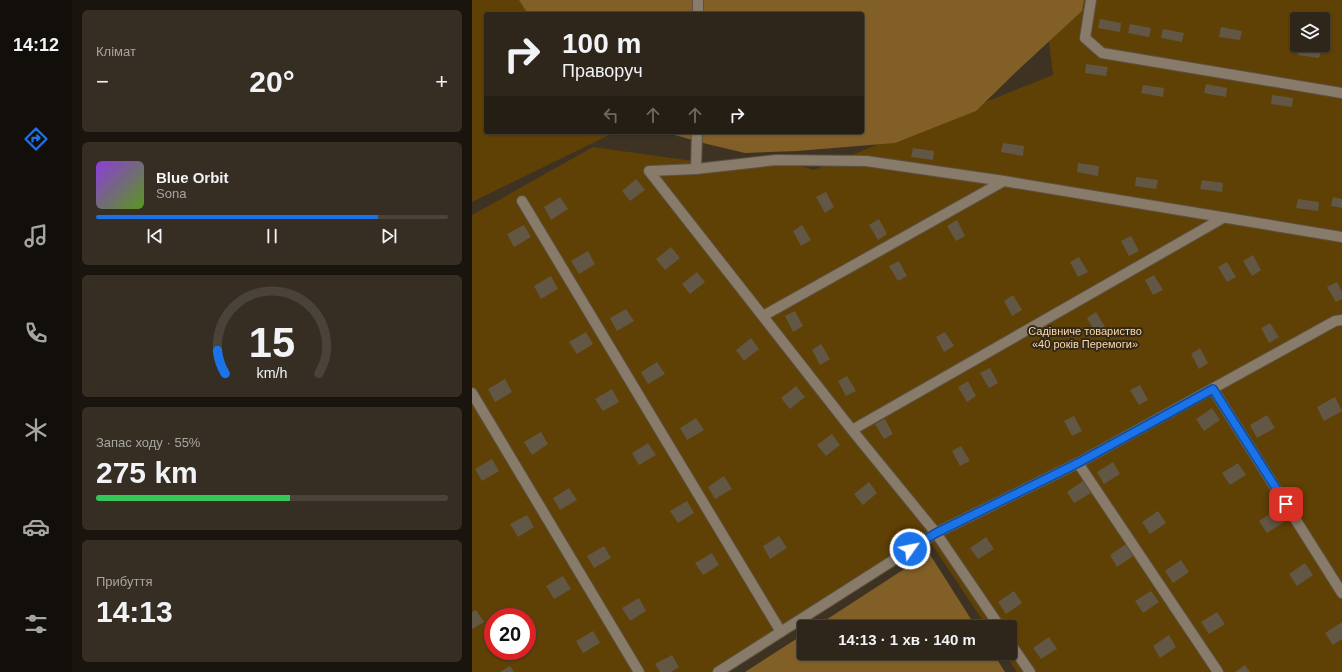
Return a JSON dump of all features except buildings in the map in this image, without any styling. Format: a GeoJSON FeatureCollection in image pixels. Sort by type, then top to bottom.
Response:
{"type":"FeatureCollection","features":[{"type":"Feature","properties":{"kind":"lane"},"geometry":{"type":"LineString","coordinates":[[698,0],[698,12]]}},
{"type":"Feature","properties":{"kind":"lane"},"geometry":{"type":"LineString","coordinates":[[1091,0],[1085,38],[1102,53],[1342,93]]}},
{"type":"Feature","properties":{"kind":"lane"},"geometry":{"type":"LineString","coordinates":[[696,169],[697,134]]}},
{"type":"Feature","properties":{"kind":"lane"},"geometry":{"type":"LineString","coordinates":[[995,620],[936,533],[852,430],[648,171],[696,169],[776,160],[866,161],[1004,181],[1342,237]]}},
{"type":"Feature","properties":{"kind":"lane"},"geometry":{"type":"LineString","coordinates":[[763,316],[1004,181]]}},
{"type":"Feature","properties":{"kind":"lane"},"geometry":{"type":"LineString","coordinates":[[522,201],[781,632]]}},
{"type":"Feature","properties":{"kind":"lane"},"geometry":{"type":"LineString","coordinates":[[852,430],[1223,218]]}},
{"type":"Feature","properties":{"kind":"lane"},"geometry":{"type":"LineString","coordinates":[[718,672],[936,533],[1078,463],[1335,321],[1342,320]]}},
{"type":"Feature","properties":{"kind":"lane"},"geometry":{"type":"LineString","coordinates":[[1213,389],[1342,593]]}},
{"type":"Feature","properties":{"kind":"lane"},"geometry":{"type":"LineString","coordinates":[[472,393],[639,672]]}},
{"type":"Feature","properties":{"kind":"lane"},"geometry":{"type":"LineString","coordinates":[[1078,463],[1218,672]]}},
{"type":"Feature","properties":{"kind":"lane"},"geometry":{"type":"LineString","coordinates":[[1017,652],[1030,672]]}},
{"type":"Feature","properties":{"kind":"green space"},"geometry":{"type":"Polygon","coordinates":[[[472,0],[556,0],[564,12],[484,12],[484,134],[611,134],[472,202],[472,0]]]}},
{"type":"Feature","properties":{"kind":"green space","name":"Садівниче товариство «40 років Перемоги»"},"geometry":{"type":"Polygon","coordinates":[[[1044,0],[1342,0],[1342,672],[1017,672],[1009,660],[1017,660],[1017,620],[982,620],[931,543],[810,620],[797,620],[797,629],[729,672],[472,672],[472,215],[593,147],[728,166],[791,163],[814,170],[1053,75],[1044,0]]]}},
{"type":"Feature","properties":{"kind":"shaded area"},"geometry":{"type":"Polygon","coordinates":[[[519,0],[1084,0],[1082,11],[976,111],[895,143],[797,151],[745,153],[671,134],[864,134],[864,12],[527,12],[519,0]]]}},
{"type":"Feature","properties":{"kind":"shaded area"},"geometry":{"type":"Polygon","coordinates":[[[929,553],[972,620],[826,620],[929,553]]]}},
{"type":"Feature","properties":{"kind":"shaded area"},"geometry":{"type":"Polygon","coordinates":[[[797,639],[797,660],[997,660],[1005,672],[745,672],[797,639]]]}},
{"type":"Feature","properties":{"kind":"route"},"geometry":{"type":"LineString","coordinates":[[910,549],[936,533],[1078,463],[1213,389],[1286,504]]}}]}
